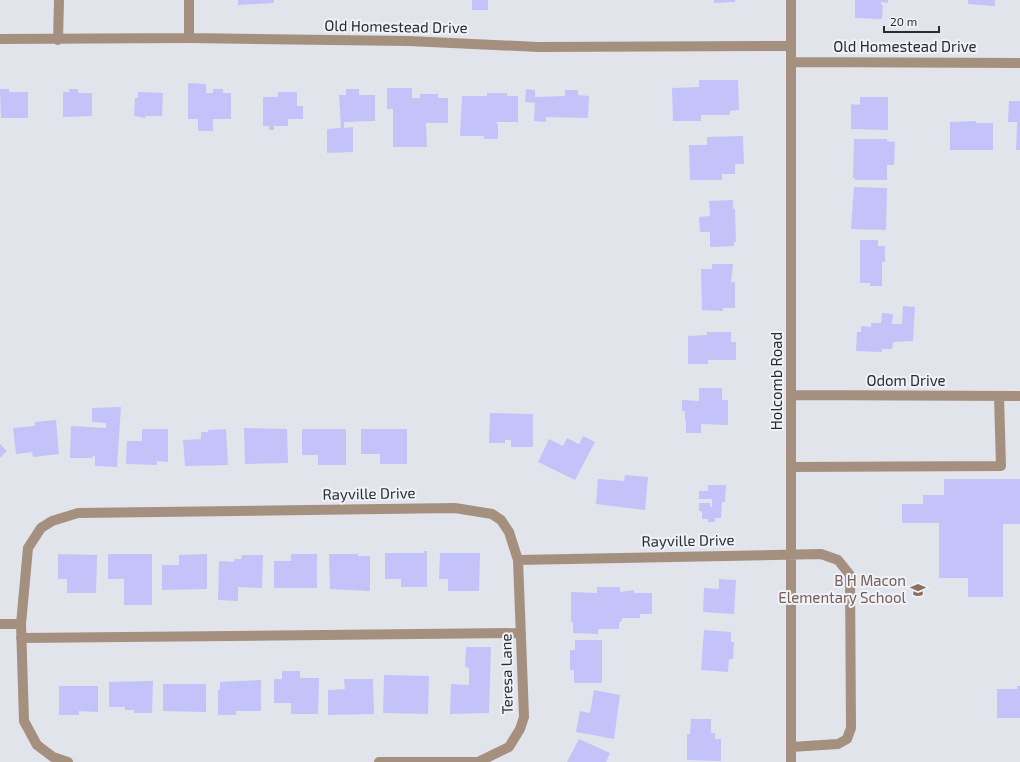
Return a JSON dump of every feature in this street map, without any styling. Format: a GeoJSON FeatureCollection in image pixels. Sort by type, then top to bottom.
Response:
{"type":"FeatureCollection","features":[{"type":"Feature","properties":{"kind":"street"},"geometry":{"type":"LineString","coordinates":[[58,40],[59,0]]}},
{"type":"Feature","properties":{"kind":"street"},"geometry":{"type":"LineString","coordinates":[[189,0],[189,38]]}},
{"type":"Feature","properties":{"kind":"street","name":"Holcomb Road"},"geometry":{"type":"LineString","coordinates":[[790,762],[792,554],[791,0]]}},
{"type":"Feature","properties":{"kind":"street","name":"Old Homestead Drive"},"geometry":{"type":"LineString","coordinates":[[0,39],[58,40],[189,38],[402,41],[538,47],[791,46]]}},
{"type":"Feature","properties":{"kind":"street","name":"Old Homestead Drive"},"geometry":{"type":"LineString","coordinates":[[791,62],[1020,63]]}},
{"type":"Feature","properties":{"kind":"street","name":"Odom Drive"},"geometry":{"type":"LineString","coordinates":[[792,395],[1020,396]]}},
{"type":"Feature","properties":{"kind":"street"},"geometry":{"type":"LineString","coordinates":[[791,468],[1001,466],[999,396]]}},
{"type":"Feature","properties":{"kind":"street","name":"Rayville Drive"},"geometry":{"type":"LineString","coordinates":[[21,624],[28,548],[41,528],[52,521],[78,513],[455,508],[492,514],[502,520],[509,532],[518,560],[820,554],[830,556],[845,566],[850,575],[851,728],[847,739],[838,744],[791,747]]}},
{"type":"Feature","properties":{"kind":"street","name":"Teresa Lane"},"geometry":{"type":"LineString","coordinates":[[380,762],[478,762],[509,747],[520,729],[524,717],[518,560]]}},
{"type":"Feature","properties":{"kind":"street"},"geometry":{"type":"LineString","coordinates":[[0,624],[21,624],[24,721],[37,745],[53,757],[68,762]]}},
{"type":"Feature","properties":{"kind":"street"},"geometry":{"type":"LineString","coordinates":[[21,638],[521,633]]}},
{"type":"Feature","properties":{"kind":"building"},"geometry":{"type":"Polygon","coordinates":[[[238,0],[274,0],[274,3],[238,5],[238,0]]]}},
{"type":"Feature","properties":{"kind":"building"},"geometry":{"type":"Polygon","coordinates":[[[472,0],[488,0],[488,10],[472,10],[472,0]]]}},
{"type":"Feature","properties":{"kind":"building"},"geometry":{"type":"Polygon","coordinates":[[[714,0],[735,0],[735,2],[714,3],[714,0]]]}},
{"type":"Feature","properties":{"kind":"building"},"geometry":{"type":"Polygon","coordinates":[[[855,0],[888,0],[888,3],[881,2],[881,5],[883,5],[882,19],[855,18],[855,0]]]}},
{"type":"Feature","properties":{"kind":"building"},"geometry":{"type":"Polygon","coordinates":[[[968,0],[995,0],[995,6],[968,4],[968,0]]]}},
{"type":"Feature","properties":{"kind":"building"},"geometry":{"type":"Polygon","coordinates":[[[699,80],[738,80],[739,110],[730,111],[730,115],[701,115],[701,121],[673,121],[672,88],[699,87],[699,80]]]}},
{"type":"Feature","properties":{"kind":"building"},"geometry":{"type":"Polygon","coordinates":[[[188,83],[206,84],[206,93],[213,93],[213,89],[223,89],[223,93],[231,93],[231,119],[213,119],[213,131],[198,131],[198,119],[188,119],[188,83]]]}},
{"type":"Feature","properties":{"kind":"building"},"geometry":{"type":"Polygon","coordinates":[[[387,88],[412,88],[412,98],[420,98],[420,94],[438,94],[438,98],[448,98],[448,123],[426,123],[427,147],[393,147],[393,109],[387,109],[387,88]]]}},
{"type":"Feature","properties":{"kind":"building"},"geometry":{"type":"Polygon","coordinates":[[[0,89],[9,89],[9,92],[28,92],[28,118],[1,118],[0,89]]]}},
{"type":"Feature","properties":{"kind":"building"},"geometry":{"type":"Polygon","coordinates":[[[69,89],[78,89],[78,93],[92,93],[92,116],[63,117],[63,92],[69,92],[69,89]]]}},
{"type":"Feature","properties":{"kind":"building"},"geometry":{"type":"Polygon","coordinates":[[[346,89],[359,89],[359,95],[375,95],[375,121],[344,122],[344,128],[353,127],[353,152],[327,153],[327,129],[341,128],[339,95],[346,95],[346,89]]]}},
{"type":"Feature","properties":{"kind":"building"},"geometry":{"type":"Polygon","coordinates":[[[526,89],[535,90],[535,97],[565,96],[565,90],[578,90],[578,95],[589,96],[588,118],[546,117],[546,122],[534,121],[535,103],[525,102],[526,89]]]}},
{"type":"Feature","properties":{"kind":"building"},"geometry":{"type":"Polygon","coordinates":[[[138,92],[163,93],[162,116],[146,116],[145,118],[134,116],[135,98],[138,98],[138,92]]]}},
{"type":"Feature","properties":{"kind":"building"},"geometry":{"type":"Polygon","coordinates":[[[278,92],[297,92],[297,106],[303,106],[303,119],[288,119],[288,126],[274,126],[274,130],[269,130],[269,126],[263,126],[263,97],[278,97],[278,92]]]}},
{"type":"Feature","properties":{"kind":"building"},"geometry":{"type":"Polygon","coordinates":[[[487,93],[507,93],[507,96],[518,96],[518,122],[496,122],[498,125],[498,139],[484,139],[484,136],[460,136],[462,96],[487,96],[487,93]]]}},
{"type":"Feature","properties":{"kind":"building"},"geometry":{"type":"Polygon","coordinates":[[[860,97],[888,97],[888,130],[851,129],[851,104],[860,105],[860,97]]]}},
{"type":"Feature","properties":{"kind":"building"},"geometry":{"type":"Polygon","coordinates":[[[1009,101],[1020,101],[1020,150],[1016,150],[1017,122],[1008,122],[1009,101]]]}},
{"type":"Feature","properties":{"kind":"building"},"geometry":{"type":"Polygon","coordinates":[[[976,121],[976,123],[993,123],[993,150],[950,150],[950,122],[976,121]]]}},
{"type":"Feature","properties":{"kind":"building"},"geometry":{"type":"Polygon","coordinates":[[[743,136],[744,164],[735,164],[735,174],[722,174],[722,180],[690,180],[689,145],[707,145],[707,137],[743,136]]]}},
{"type":"Feature","properties":{"kind":"building"},"geometry":{"type":"Polygon","coordinates":[[[854,139],[887,139],[887,141],[895,142],[894,165],[887,165],[887,180],[855,180],[855,178],[853,178],[854,139]]]}},
{"type":"Feature","properties":{"kind":"building"},"geometry":{"type":"Polygon","coordinates":[[[854,187],[887,188],[886,230],[851,229],[854,187]]]}},
{"type":"Feature","properties":{"kind":"building"},"geometry":{"type":"Polygon","coordinates":[[[733,200],[733,209],[735,209],[736,242],[734,242],[734,246],[710,247],[710,232],[700,232],[699,217],[710,216],[709,201],[733,200]]]}},
{"type":"Feature","properties":{"kind":"building"},"geometry":{"type":"Polygon","coordinates":[[[860,240],[878,240],[878,246],[885,246],[885,262],[882,262],[882,286],[870,286],[870,283],[860,283],[860,240]]]}},
{"type":"Feature","properties":{"kind":"building"},"geometry":{"type":"Polygon","coordinates":[[[712,264],[733,264],[731,282],[735,282],[735,308],[723,308],[723,311],[702,310],[701,269],[712,269],[712,264]]]}},
{"type":"Feature","properties":{"kind":"building"},"geometry":{"type":"Polygon","coordinates":[[[903,306],[915,307],[913,341],[893,342],[892,349],[882,349],[882,352],[856,351],[857,332],[861,332],[861,326],[871,327],[871,323],[881,323],[882,313],[893,314],[892,324],[902,324],[903,306]]]}},
{"type":"Feature","properties":{"kind":"building"},"geometry":{"type":"Polygon","coordinates":[[[707,332],[731,332],[731,342],[736,342],[736,360],[708,360],[708,364],[688,364],[688,336],[707,335],[707,332]]]}},
{"type":"Feature","properties":{"kind":"building"},"geometry":{"type":"Polygon","coordinates":[[[699,388],[722,388],[722,400],[728,400],[728,425],[701,424],[701,433],[686,433],[685,411],[682,411],[682,400],[699,401],[699,388]]]}},
{"type":"Feature","properties":{"kind":"building"},"geometry":{"type":"Polygon","coordinates":[[[121,407],[117,467],[95,466],[95,456],[92,458],[70,458],[71,426],[106,428],[106,423],[92,422],[92,408],[121,407]]]}},
{"type":"Feature","properties":{"kind":"building"},"geometry":{"type":"Polygon","coordinates":[[[490,413],[533,414],[533,447],[511,447],[511,440],[505,440],[505,443],[489,443],[490,413]]]}},
{"type":"Feature","properties":{"kind":"building"},"geometry":{"type":"Polygon","coordinates":[[[56,420],[59,454],[33,457],[32,452],[16,454],[13,428],[35,426],[35,422],[56,420]]]}},
{"type":"Feature","properties":{"kind":"building"},"geometry":{"type":"Polygon","coordinates":[[[244,428],[287,429],[288,463],[245,464],[244,428]]]}},
{"type":"Feature","properties":{"kind":"building"},"geometry":{"type":"Polygon","coordinates":[[[142,429],[168,429],[168,462],[157,461],[157,465],[126,464],[127,441],[142,441],[142,429]]]}},
{"type":"Feature","properties":{"kind":"building"},"geometry":{"type":"Polygon","coordinates":[[[226,429],[228,465],[185,466],[183,440],[201,439],[201,432],[208,432],[208,430],[226,429]]]}},
{"type":"Feature","properties":{"kind":"building"},"geometry":{"type":"Polygon","coordinates":[[[302,429],[346,429],[346,465],[318,465],[318,455],[302,455],[302,429]]]}},
{"type":"Feature","properties":{"kind":"building"},"geometry":{"type":"Polygon","coordinates":[[[361,429],[407,429],[407,464],[380,464],[380,454],[361,454],[361,429]]]}},
{"type":"Feature","properties":{"kind":"building"},"geometry":{"type":"Polygon","coordinates":[[[583,436],[595,442],[575,480],[538,462],[549,439],[563,446],[567,438],[579,444],[583,436]]]}},
{"type":"Feature","properties":{"kind":"building"},"geometry":{"type":"Polygon","coordinates":[[[0,444],[7,451],[0,458],[0,444]]]}},
{"type":"Feature","properties":{"kind":"building"},"geometry":{"type":"Polygon","coordinates":[[[625,475],[648,477],[645,510],[596,504],[598,479],[624,481],[625,475]]]}},
{"type":"Feature","properties":{"kind":"building"},"geometry":{"type":"Polygon","coordinates":[[[944,479],[1020,479],[1020,524],[1003,524],[1003,597],[968,597],[968,578],[939,578],[939,523],[902,523],[902,504],[923,504],[923,495],[944,495],[944,479]]]}},
{"type":"Feature","properties":{"kind":"building"},"geometry":{"type":"Polygon","coordinates":[[[708,485],[726,485],[725,502],[722,502],[721,518],[715,518],[715,522],[708,522],[708,519],[702,519],[702,511],[699,511],[699,503],[710,503],[710,507],[712,507],[712,499],[699,499],[699,491],[708,491],[708,485]]]}},
{"type":"Feature","properties":{"kind":"building"},"geometry":{"type":"Polygon","coordinates":[[[424,551],[427,551],[427,587],[401,587],[401,579],[385,579],[385,553],[424,553],[424,551]]]}},
{"type":"Feature","properties":{"kind":"building"},"geometry":{"type":"Polygon","coordinates":[[[440,553],[480,553],[479,591],[448,591],[448,579],[439,579],[440,553]]]}},
{"type":"Feature","properties":{"kind":"building"},"geometry":{"type":"Polygon","coordinates":[[[58,554],[97,555],[96,593],[67,593],[67,579],[58,579],[58,554]]]}},
{"type":"Feature","properties":{"kind":"building"},"geometry":{"type":"Polygon","coordinates":[[[108,554],[152,554],[152,605],[124,605],[124,579],[108,579],[108,554]]]}},
{"type":"Feature","properties":{"kind":"building"},"geometry":{"type":"Polygon","coordinates":[[[207,554],[207,589],[162,590],[162,565],[179,565],[179,555],[207,554]]]}},
{"type":"Feature","properties":{"kind":"building"},"geometry":{"type":"Polygon","coordinates":[[[291,554],[317,554],[317,588],[274,588],[274,561],[291,561],[291,554]]]}},
{"type":"Feature","properties":{"kind":"building"},"geometry":{"type":"Polygon","coordinates":[[[329,554],[358,554],[358,556],[370,556],[370,591],[330,589],[329,554]]]}},
{"type":"Feature","properties":{"kind":"building"},"geometry":{"type":"Polygon","coordinates":[[[242,555],[263,555],[262,588],[238,587],[238,601],[218,600],[219,561],[234,562],[234,559],[241,559],[242,555]]]}},
{"type":"Feature","properties":{"kind":"building"},"geometry":{"type":"Polygon","coordinates":[[[719,579],[736,580],[734,614],[703,612],[704,588],[719,589],[719,579]]]}},
{"type":"Feature","properties":{"kind":"building"},"geometry":{"type":"Polygon","coordinates":[[[597,587],[620,587],[620,592],[634,590],[634,593],[652,593],[652,614],[640,614],[640,618],[622,618],[622,621],[619,622],[619,629],[598,629],[598,634],[573,633],[573,622],[571,622],[571,592],[597,593],[597,587]]]}},
{"type":"Feature","properties":{"kind":"building"},"geometry":{"type":"Polygon","coordinates":[[[704,630],[731,632],[731,642],[734,642],[733,659],[729,659],[728,672],[701,670],[704,630]]]}},
{"type":"Feature","properties":{"kind":"building"},"geometry":{"type":"Polygon","coordinates":[[[575,640],[602,640],[602,683],[574,683],[574,670],[570,670],[570,650],[575,650],[575,640]]]}},
{"type":"Feature","properties":{"kind":"building"},"geometry":{"type":"Polygon","coordinates":[[[466,647],[491,647],[489,713],[450,714],[451,684],[469,685],[469,668],[465,667],[466,647]]]}},
{"type":"Feature","properties":{"kind":"building"},"geometry":{"type":"Polygon","coordinates":[[[282,671],[300,671],[300,678],[319,678],[318,714],[291,714],[291,703],[274,703],[274,679],[282,679],[282,671]]]}},
{"type":"Feature","properties":{"kind":"building"},"geometry":{"type":"Polygon","coordinates":[[[384,675],[429,676],[428,714],[383,713],[384,675]]]}},
{"type":"Feature","properties":{"kind":"building"},"geometry":{"type":"Polygon","coordinates":[[[344,679],[373,679],[374,714],[328,715],[328,690],[345,689],[344,679]]]}},
{"type":"Feature","properties":{"kind":"building"},"geometry":{"type":"Polygon","coordinates":[[[261,680],[261,711],[236,711],[236,715],[218,715],[218,690],[220,690],[220,682],[261,680]]]}},
{"type":"Feature","properties":{"kind":"building"},"geometry":{"type":"Polygon","coordinates":[[[153,681],[152,713],[134,713],[134,710],[125,710],[125,707],[109,707],[109,682],[153,681]]]}},
{"type":"Feature","properties":{"kind":"building"},"geometry":{"type":"Polygon","coordinates":[[[163,684],[206,684],[206,712],[163,711],[163,684]]]}},
{"type":"Feature","properties":{"kind":"building"},"geometry":{"type":"Polygon","coordinates":[[[59,686],[98,686],[98,712],[79,711],[79,715],[59,715],[59,686]]]}},
{"type":"Feature","properties":{"kind":"building"},"geometry":{"type":"Polygon","coordinates":[[[1017,686],[1020,686],[1020,718],[997,718],[997,689],[1017,689],[1017,686]]]}},
{"type":"Feature","properties":{"kind":"building"},"geometry":{"type":"Polygon","coordinates":[[[594,690],[620,695],[614,739],[576,732],[580,711],[590,713],[594,690]]]}},
{"type":"Feature","properties":{"kind":"building"},"geometry":{"type":"Polygon","coordinates":[[[691,719],[711,719],[711,733],[715,733],[715,739],[721,739],[721,761],[687,760],[687,734],[690,734],[691,719]]]}},
{"type":"Feature","properties":{"kind":"building"},"geometry":{"type":"Polygon","coordinates":[[[579,739],[610,753],[606,762],[567,762],[579,739]]]}},
{"type":"Feature","properties":{"kind":"place","name":"B H Macon Elementary School"},"geometry":{"type":"Point","coordinates":[918,590]}}]}
